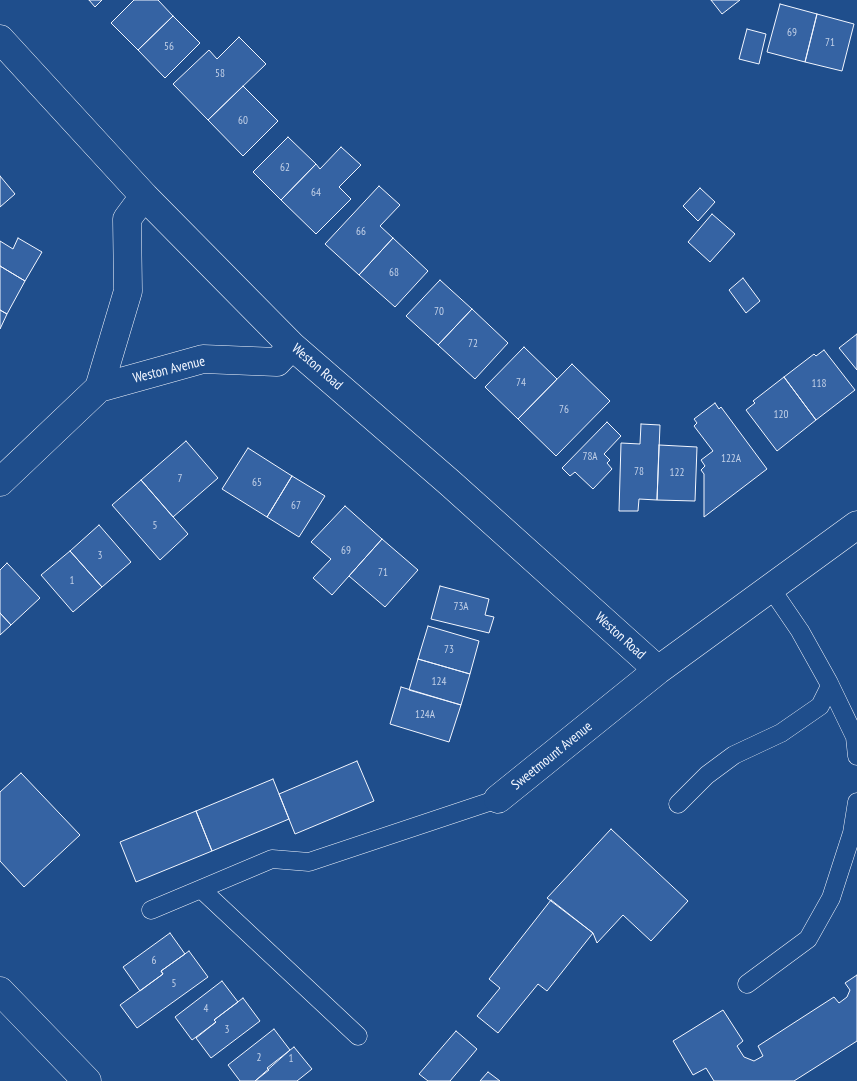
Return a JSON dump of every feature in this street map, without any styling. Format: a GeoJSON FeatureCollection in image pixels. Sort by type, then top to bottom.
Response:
{"type":"FeatureCollection","features":[{"type":"Feature","properties":{"kind":"street","name":"Weston Road"},"geometry":{"type":"LineString","coordinates":[[0,39],[144,196],[292,346],[450,483],[658,670]]}},
{"type":"Feature","properties":{"kind":"street","name":"Weston Avenue"},"geometry":{"type":"LineString","coordinates":[[99,388],[128,291],[127,219],[144,196]]}},
{"type":"Feature","properties":{"kind":"street","name":"Weston Avenue"},"geometry":{"type":"LineString","coordinates":[[0,482],[99,388],[203,359],[277,362],[292,346]]}},
{"type":"Feature","properties":{"kind":"street","name":"Sweetmount Avenue"},"geometry":{"type":"LineString","coordinates":[[498,799],[658,670],[857,525]]}},
{"type":"Feature","properties":{"kind":"street"},"geometry":{"type":"LineString","coordinates":[[4,1003],[87,1081]]}},
{"type":"Feature","properties":{"kind":"lane"},"geometry":{"type":"LineString","coordinates":[[770,587],[800,631],[830,686],[855,737],[857,756]]}},
{"type":"Feature","properties":{"kind":"lane"},"geometry":{"type":"LineString","coordinates":[[678,804],[707,775],[734,755],[780,733],[820,706],[830,686]]}},
{"type":"Feature","properties":{"kind":"lane","name":"Sweetmount Avenue"},"geometry":{"type":"LineString","coordinates":[[151,910],[272,858],[309,862],[401,833],[498,799]]}},
{"type":"Feature","properties":{"kind":"lane"},"geometry":{"type":"LineString","coordinates":[[747,984],[808,939],[831,898],[852,833],[857,802]]}},
{"type":"Feature","properties":{"kind":"lane"},"geometry":{"type":"LineString","coordinates":[[201,889],[358,1036]]}},
{"type":"Feature","properties":{"kind":"building"},"geometry":{"type":"Polygon","coordinates":[[[89,0],[102,0],[95,7],[89,0]]]}},
{"type":"Feature","properties":{"kind":"building"},"geometry":{"type":"Polygon","coordinates":[[[134,0],[158,0],[173,16],[138,50],[111,23],[134,0]]]}},
{"type":"Feature","properties":{"kind":"building"},"geometry":{"type":"Polygon","coordinates":[[[711,0],[740,0],[722,14],[711,0]]]}},
{"type":"Feature","properties":{"kind":"building"},"geometry":{"type":"Polygon","coordinates":[[[780,4],[817,14],[805,62],[767,52],[780,4]]]}},
{"type":"Feature","properties":{"kind":"building"},"geometry":{"type":"Polygon","coordinates":[[[817,14],[854,24],[842,71],[805,62],[817,14]]]}},
{"type":"Feature","properties":{"kind":"building"},"geometry":{"type":"Polygon","coordinates":[[[173,16],[200,43],[165,78],[138,50],[173,16]]]}},
{"type":"Feature","properties":{"kind":"building"},"geometry":{"type":"Polygon","coordinates":[[[747,29],[766,34],[759,64],[739,59],[747,29]]]}},
{"type":"Feature","properties":{"kind":"building"},"geometry":{"type":"Polygon","coordinates":[[[239,37],[266,64],[208,120],[173,84],[209,50],[217,59],[239,37]]]}},
{"type":"Feature","properties":{"kind":"building"},"geometry":{"type":"Polygon","coordinates":[[[243,86],[278,121],[243,156],[208,120],[243,86]]]}},
{"type":"Feature","properties":{"kind":"building"},"geometry":{"type":"Polygon","coordinates":[[[288,137],[316,164],[281,200],[253,172],[288,137]]]}},
{"type":"Feature","properties":{"kind":"building"},"geometry":{"type":"Polygon","coordinates":[[[341,147],[361,165],[339,187],[351,199],[316,234],[281,200],[316,164],[320,169],[341,147]]]}},
{"type":"Feature","properties":{"kind":"building"},"geometry":{"type":"Polygon","coordinates":[[[0,176],[15,194],[0,207],[0,176]]]}},
{"type":"Feature","properties":{"kind":"building"},"geometry":{"type":"Polygon","coordinates":[[[379,186],[400,205],[380,226],[393,238],[359,275],[325,244],[379,186]]]}},
{"type":"Feature","properties":{"kind":"building"},"geometry":{"type":"Polygon","coordinates":[[[700,188],[715,202],[698,221],[683,206],[700,188]]]}},
{"type":"Feature","properties":{"kind":"building"},"geometry":{"type":"Polygon","coordinates":[[[712,214],[735,234],[710,262],[688,242],[712,214]]]}},
{"type":"Feature","properties":{"kind":"building"},"geometry":{"type":"Polygon","coordinates":[[[18,238],[42,252],[25,281],[0,266],[0,241],[13,249],[18,238]]]}},
{"type":"Feature","properties":{"kind":"building"},"geometry":{"type":"Polygon","coordinates":[[[393,238],[428,271],[395,307],[359,275],[393,238]]]}},
{"type":"Feature","properties":{"kind":"building"},"geometry":{"type":"Polygon","coordinates":[[[0,266],[25,281],[7,314],[0,310],[0,266]]]}},
{"type":"Feature","properties":{"kind":"building"},"geometry":{"type":"Polygon","coordinates":[[[743,278],[760,301],[746,313],[729,290],[743,278]]]}},
{"type":"Feature","properties":{"kind":"building"},"geometry":{"type":"Polygon","coordinates":[[[440,280],[472,309],[438,345],[406,316],[440,280]]]}},
{"type":"Feature","properties":{"kind":"building"},"geometry":{"type":"Polygon","coordinates":[[[472,309],[508,343],[475,379],[438,345],[472,309]]]}},
{"type":"Feature","properties":{"kind":"building"},"geometry":{"type":"Polygon","coordinates":[[[0,310],[7,314],[0,329],[0,310]]]}},
{"type":"Feature","properties":{"kind":"building"},"geometry":{"type":"Polygon","coordinates":[[[857,334],[857,370],[839,348],[857,334]]]}},
{"type":"Feature","properties":{"kind":"building"},"geometry":{"type":"Polygon","coordinates":[[[524,347],[557,379],[518,419],[485,387],[524,347]]]}},
{"type":"Feature","properties":{"kind":"building"},"geometry":{"type":"Polygon","coordinates":[[[824,350],[855,390],[816,420],[784,377],[814,354],[816,356],[824,350]]]}},
{"type":"Feature","properties":{"kind":"building"},"geometry":{"type":"Polygon","coordinates":[[[572,364],[610,401],[556,456],[518,419],[572,364]]]}},
{"type":"Feature","properties":{"kind":"building"},"geometry":{"type":"Polygon","coordinates":[[[784,377],[816,420],[777,451],[746,410],[755,403],[753,401],[784,377]]]}},
{"type":"Feature","properties":{"kind":"building"},"geometry":{"type":"Polygon","coordinates":[[[715,403],[719,409],[721,407],[767,469],[704,517],[704,474],[701,470],[705,466],[701,460],[713,451],[694,426],[697,423],[694,419],[715,403]]]}},
{"type":"Feature","properties":{"kind":"building"},"geometry":{"type":"Polygon","coordinates":[[[607,422],[621,436],[604,454],[610,460],[607,463],[612,469],[593,489],[575,472],[570,476],[562,468],[607,422]]]}},
{"type":"Feature","properties":{"kind":"building"},"geometry":{"type":"Polygon","coordinates":[[[641,424],[660,425],[657,500],[639,499],[638,511],[619,511],[621,443],[640,444],[641,424]]]}},
{"type":"Feature","properties":{"kind":"building"},"geometry":{"type":"Polygon","coordinates":[[[186,441],[218,478],[173,517],[141,480],[186,441]]]}},
{"type":"Feature","properties":{"kind":"building"},"geometry":{"type":"Polygon","coordinates":[[[659,445],[697,447],[695,501],[657,500],[659,445]]]}},
{"type":"Feature","properties":{"kind":"building"},"geometry":{"type":"Polygon","coordinates":[[[248,448],[292,476],[267,517],[222,489],[248,448]]]}},
{"type":"Feature","properties":{"kind":"building"},"geometry":{"type":"Polygon","coordinates":[[[292,476],[325,496],[299,537],[267,517],[292,476]]]}},
{"type":"Feature","properties":{"kind":"building"},"geometry":{"type":"Polygon","coordinates":[[[141,480],[188,534],[160,560],[112,505],[141,480]]]}},
{"type":"Feature","properties":{"kind":"building"},"geometry":{"type":"Polygon","coordinates":[[[345,506],[382,539],[332,595],[313,578],[331,559],[311,542],[345,506]]]}},
{"type":"Feature","properties":{"kind":"building"},"geometry":{"type":"Polygon","coordinates":[[[99,525],[131,562],[102,587],[70,551],[99,525]]]}},
{"type":"Feature","properties":{"kind":"building"},"geometry":{"type":"Polygon","coordinates":[[[382,539],[418,570],[385,607],[349,576],[382,539]]]}},
{"type":"Feature","properties":{"kind":"building"},"geometry":{"type":"Polygon","coordinates":[[[70,551],[102,587],[73,612],[41,575],[70,551]]]}},
{"type":"Feature","properties":{"kind":"building"},"geometry":{"type":"Polygon","coordinates":[[[7,563],[40,598],[11,625],[0,613],[0,570],[7,563]]]}},
{"type":"Feature","properties":{"kind":"building"},"geometry":{"type":"Polygon","coordinates":[[[440,586],[489,599],[485,615],[494,617],[489,633],[431,619],[440,586]]]}},
{"type":"Feature","properties":{"kind":"building"},"geometry":{"type":"Polygon","coordinates":[[[0,613],[11,625],[0,635],[0,613]]]}},
{"type":"Feature","properties":{"kind":"building"},"geometry":{"type":"Polygon","coordinates":[[[428,626],[479,641],[470,674],[418,659],[428,626]]]}},
{"type":"Feature","properties":{"kind":"building"},"geometry":{"type":"Polygon","coordinates":[[[418,659],[470,674],[461,705],[409,690],[418,659]]]}},
{"type":"Feature","properties":{"kind":"building"},"geometry":{"type":"Polygon","coordinates":[[[401,687],[461,705],[449,742],[390,724],[401,687]]]}},
{"type":"Feature","properties":{"kind":"building"},"geometry":{"type":"Polygon","coordinates":[[[357,761],[374,801],[295,834],[279,794],[357,761]]]}},
{"type":"Feature","properties":{"kind":"building"},"geometry":{"type":"Polygon","coordinates":[[[21,773],[80,835],[24,887],[0,861],[0,792],[21,773]]]}},
{"type":"Feature","properties":{"kind":"building"},"geometry":{"type":"Polygon","coordinates":[[[273,779],[289,819],[212,851],[196,811],[273,779]]]}},
{"type":"Feature","properties":{"kind":"building"},"geometry":{"type":"Polygon","coordinates":[[[196,811],[212,851],[136,882],[120,842],[196,811]]]}},
{"type":"Feature","properties":{"kind":"building"},"geometry":{"type":"Polygon","coordinates":[[[611,829],[688,901],[651,941],[623,915],[597,943],[593,933],[547,898],[611,829]]]}},
{"type":"Feature","properties":{"kind":"building"},"geometry":{"type":"Polygon","coordinates":[[[551,900],[593,933],[547,991],[538,984],[498,1033],[477,1016],[500,988],[489,979],[551,900]]]}},
{"type":"Feature","properties":{"kind":"building"},"geometry":{"type":"Polygon","coordinates":[[[170,933],[185,954],[161,971],[163,974],[140,991],[123,967],[170,933]]]}},
{"type":"Feature","properties":{"kind":"building"},"geometry":{"type":"Polygon","coordinates":[[[189,951],[208,977],[137,1028],[120,1005],[163,974],[161,971],[189,951]]]}},
{"type":"Feature","properties":{"kind":"building"},"geometry":{"type":"Polygon","coordinates":[[[857,975],[857,1041],[794,1081],[714,1081],[706,1068],[693,1075],[673,1041],[723,1010],[743,1041],[737,1046],[744,1057],[754,1061],[763,1056],[758,1046],[834,997],[839,1003],[847,997],[850,990],[845,983],[857,975]]]}},
{"type":"Feature","properties":{"kind":"building"},"geometry":{"type":"Polygon","coordinates":[[[222,981],[238,1002],[192,1040],[175,1017],[222,981]]]}},
{"type":"Feature","properties":{"kind":"building"},"geometry":{"type":"Polygon","coordinates":[[[243,998],[260,1021],[211,1058],[196,1038],[216,1022],[214,1020],[243,998]]]}},
{"type":"Feature","properties":{"kind":"building"},"geometry":{"type":"Polygon","coordinates":[[[274,1029],[290,1050],[255,1081],[240,1081],[228,1065],[274,1029]]]}},
{"type":"Feature","properties":{"kind":"building"},"geometry":{"type":"Polygon","coordinates":[[[456,1031],[477,1049],[450,1081],[428,1081],[419,1074],[456,1031]]]}},
{"type":"Feature","properties":{"kind":"building"},"geometry":{"type":"Polygon","coordinates":[[[294,1047],[312,1069],[297,1081],[255,1081],[269,1070],[267,1068],[294,1047]]]}},
{"type":"Feature","properties":{"kind":"building"},"geometry":{"type":"Polygon","coordinates":[[[488,1072],[500,1081],[480,1081],[488,1072]]]}}]}
